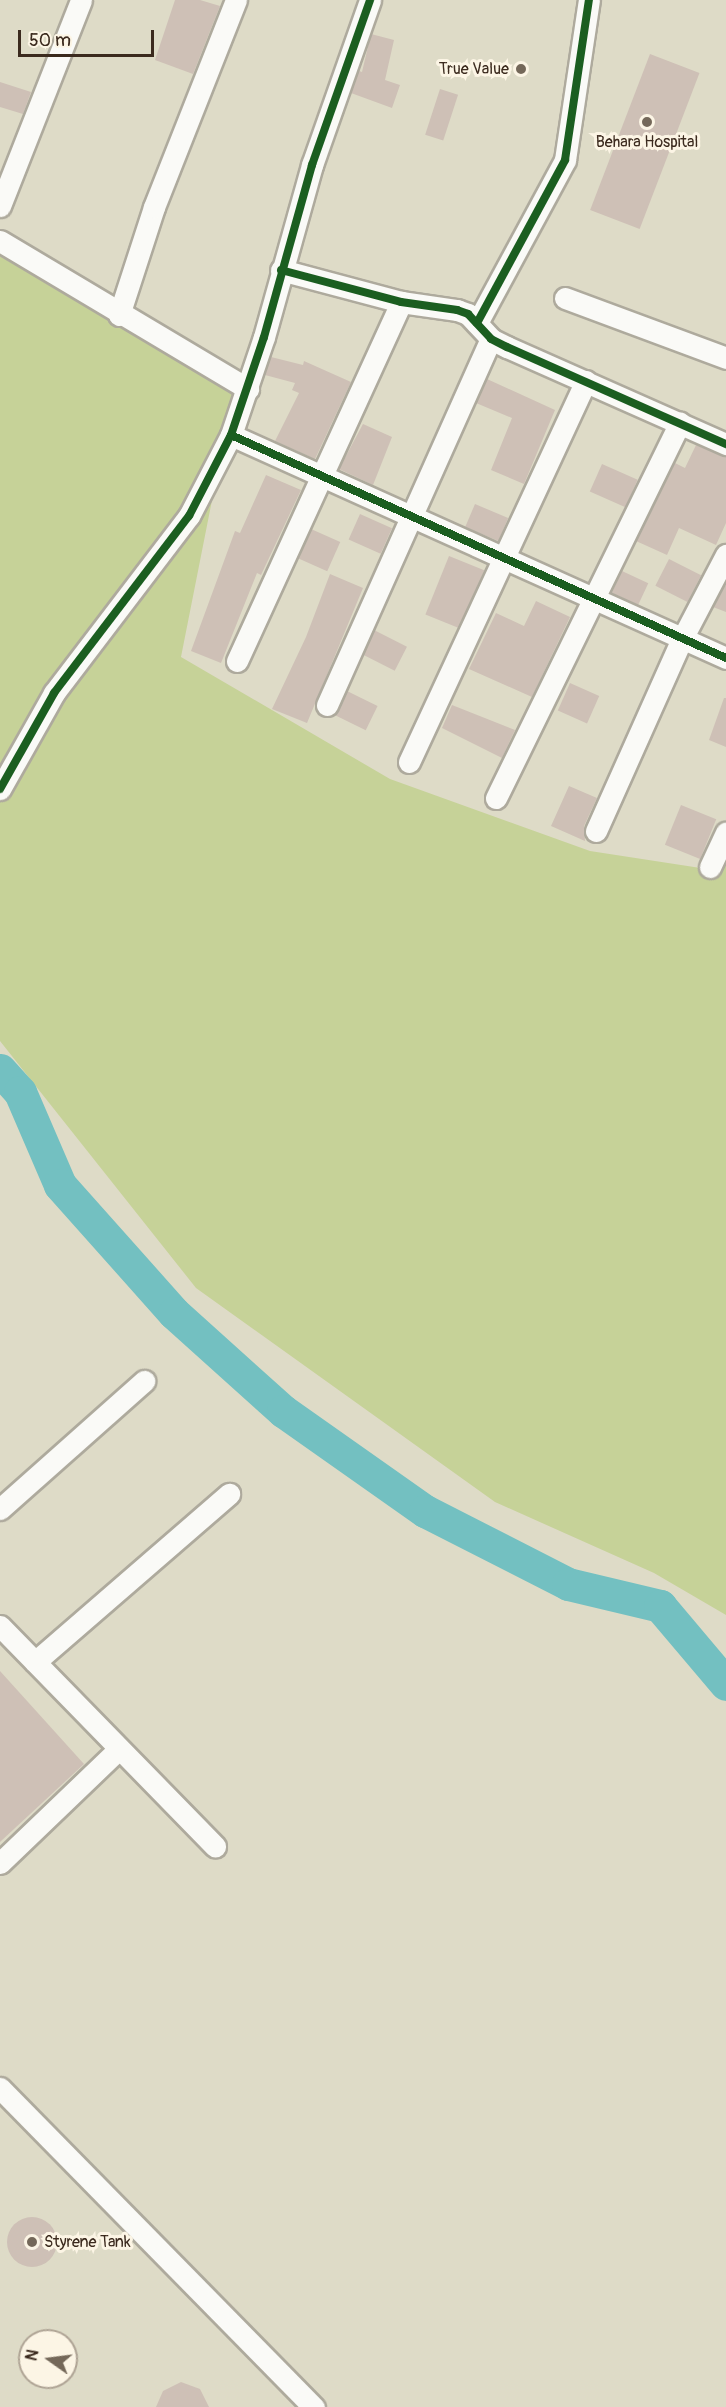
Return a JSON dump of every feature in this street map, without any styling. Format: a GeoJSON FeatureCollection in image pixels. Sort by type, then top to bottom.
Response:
{"type":"FeatureCollection","features":[{"type":"Feature","properties":{"kind":"street"},"geometry":{"type":"LineString","coordinates":[[0,206],[81,0]]}},
{"type":"Feature","properties":{"kind":"street"},"geometry":{"type":"LineString","coordinates":[[119,315],[154,207],[236,0]]}},
{"type":"Feature","properties":{"kind":"street"},"geometry":{"type":"LineString","coordinates":[[0,789],[54,693],[189,516],[231,435],[248,389],[281,270],[369,0]]}},
{"type":"Feature","properties":{"kind":"street"},"geometry":{"type":"LineString","coordinates":[[327,705],[414,518],[484,331],[565,160],[589,0]]}},
{"type":"Feature","properties":{"kind":"street"},"geometry":{"type":"LineString","coordinates":[[0,241],[119,315],[248,389]]}},
{"type":"Feature","properties":{"kind":"street"},"geometry":{"type":"LineString","coordinates":[[281,270],[401,302],[457,310],[484,331],[586,381],[726,444]]}},
{"type":"Feature","properties":{"kind":"street"},"geometry":{"type":"LineString","coordinates":[[566,298],[726,358]]}},
{"type":"Feature","properties":{"kind":"street"},"geometry":{"type":"LineString","coordinates":[[237,661],[401,302]]}},
{"type":"Feature","properties":{"kind":"street"},"geometry":{"type":"LineString","coordinates":[[409,762],[507,559],[586,381]]}},
{"type":"Feature","properties":{"kind":"street"},"geometry":{"type":"LineString","coordinates":[[496,798],[680,423]]}},
{"type":"Feature","properties":{"kind":"street"},"geometry":{"type":"LineString","coordinates":[[231,435],[726,658]]}},
{"type":"Feature","properties":{"kind":"street"},"geometry":{"type":"LineString","coordinates":[[596,831],[682,639],[726,555]]}},
{"type":"Feature","properties":{"kind":"street"},"geometry":{"type":"LineString","coordinates":[[710,867],[726,832]]}},
{"type":"Feature","properties":{"kind":"street"},"geometry":{"type":"LineString","coordinates":[[0,1509],[144,1381]]}},
{"type":"Feature","properties":{"kind":"street"},"geometry":{"type":"LineString","coordinates":[[35,1662],[229,1494]]}},
{"type":"Feature","properties":{"kind":"street"},"geometry":{"type":"LineString","coordinates":[[0,1626],[215,1846]]}},
{"type":"Feature","properties":{"kind":"street"},"geometry":{"type":"LineString","coordinates":[[0,1863],[119,1749]]}},
{"type":"Feature","properties":{"kind":"street"},"geometry":{"type":"LineString","coordinates":[[0,2088],[314,2407]]}},
{"type":"Feature","properties":{"kind":"green space"},"geometry":{"type":"Polygon","coordinates":[[[0,256],[233,394],[181,657],[390,779],[590,851],[720,871],[726,859],[726,1615],[654,1573],[495,1502],[196,1288],[0,1041],[0,256]]]}},
{"type":"Feature","properties":{"kind":"building"},"geometry":{"type":"Polygon","coordinates":[[[175,0],[200,0],[220,6],[193,74],[155,60],[175,0]]]}},
{"type":"Feature","properties":{"kind":"building"},"geometry":{"type":"Polygon","coordinates":[[[371,34],[394,40],[385,80],[400,85],[392,108],[351,93],[359,71],[362,72],[371,34]]]}},
{"type":"Feature","properties":{"kind":"building"},"geometry":{"type":"Polygon","coordinates":[[[650,54],[699,73],[640,229],[590,210],[650,54]]]}},
{"type":"Feature","properties":{"kind":"building"},"geometry":{"type":"Polygon","coordinates":[[[0,82],[31,92],[23,114],[0,107],[0,82]]]}},
{"type":"Feature","properties":{"kind":"building"},"geometry":{"type":"Polygon","coordinates":[[[440,89],[458,95],[443,141],[425,135],[440,89]]]}},
{"type":"Feature","properties":{"kind":"building"},"geometry":{"type":"Polygon","coordinates":[[[271,357],[303,365],[304,361],[351,382],[315,459],[275,441],[299,393],[292,390],[295,383],[265,375],[271,357]]]}},
{"type":"Feature","properties":{"kind":"building"},"geometry":{"type":"Polygon","coordinates":[[[487,379],[555,410],[524,484],[491,470],[512,418],[476,403],[487,379]]]}},
{"type":"Feature","properties":{"kind":"building"},"geometry":{"type":"Polygon","coordinates":[[[363,424],[392,437],[373,485],[339,469],[363,424]]]}},
{"type":"Feature","properties":{"kind":"building"},"geometry":{"type":"Polygon","coordinates":[[[696,445],[726,457],[726,523],[716,545],[679,528],[667,555],[636,541],[675,463],[685,468],[696,445]]]}},
{"type":"Feature","properties":{"kind":"building"},"geometry":{"type":"Polygon","coordinates":[[[602,464],[638,480],[625,507],[590,491],[602,464]]]}},
{"type":"Feature","properties":{"kind":"building"},"geometry":{"type":"Polygon","coordinates":[[[266,475],[301,490],[261,575],[257,573],[221,663],[191,651],[235,531],[240,533],[266,475]]]}},
{"type":"Feature","properties":{"kind":"building"},"geometry":{"type":"Polygon","coordinates":[[[475,504],[508,518],[498,541],[465,527],[475,504]]]}},
{"type":"Feature","properties":{"kind":"building"},"geometry":{"type":"Polygon","coordinates":[[[360,514],[392,528],[381,554],[349,540],[360,514]]]}},
{"type":"Feature","properties":{"kind":"building"},"geometry":{"type":"Polygon","coordinates":[[[311,529],[340,542],[327,571],[298,558],[311,529]]]}},
{"type":"Feature","properties":{"kind":"building"},"geometry":{"type":"Polygon","coordinates":[[[449,556],[484,570],[461,629],[425,614],[449,556]]]}},
{"type":"Feature","properties":{"kind":"building"},"geometry":{"type":"Polygon","coordinates":[[[669,559],[701,575],[687,602],[655,586],[669,559]]]}},
{"type":"Feature","properties":{"kind":"building"},"geometry":{"type":"Polygon","coordinates":[[[622,571],[648,583],[638,605],[612,593],[622,571]]]}},
{"type":"Feature","properties":{"kind":"building"},"geometry":{"type":"Polygon","coordinates":[[[330,574],[363,588],[307,723],[272,709],[306,637],[330,574]]]}},
{"type":"Feature","properties":{"kind":"building"},"geometry":{"type":"Polygon","coordinates":[[[726,586],[726,612],[713,607],[726,586]]]}},
{"type":"Feature","properties":{"kind":"building"},"geometry":{"type":"Polygon","coordinates":[[[536,601],[570,617],[532,697],[469,669],[496,613],[524,626],[536,601]]]}},
{"type":"Feature","properties":{"kind":"building"},"geometry":{"type":"Polygon","coordinates":[[[374,630],[407,647],[395,671],[362,654],[374,630]]]}},
{"type":"Feature","properties":{"kind":"building"},"geometry":{"type":"Polygon","coordinates":[[[570,683],[599,696],[587,723],[558,710],[570,683]]]}},
{"type":"Feature","properties":{"kind":"building"},"geometry":{"type":"Polygon","coordinates":[[[347,691],[378,706],[366,730],[335,715],[347,691]]]}},
{"type":"Feature","properties":{"kind":"building"},"geometry":{"type":"Polygon","coordinates":[[[724,698],[726,698],[726,747],[709,740],[724,698]]]}},
{"type":"Feature","properties":{"kind":"building"},"geometry":{"type":"Polygon","coordinates":[[[452,705],[515,730],[502,758],[442,728],[452,705]]]}},
{"type":"Feature","properties":{"kind":"building"},"geometry":{"type":"Polygon","coordinates":[[[569,786],[597,798],[584,826],[585,841],[551,826],[569,786]]]}},
{"type":"Feature","properties":{"kind":"building"},"geometry":{"type":"Polygon","coordinates":[[[681,805],[716,819],[700,859],[665,845],[681,805]]]}},
{"type":"Feature","properties":{"kind":"building"},"geometry":{"type":"Polygon","coordinates":[[[0,1671],[84,1764],[0,1842],[0,1671]]]}},
{"type":"Feature","properties":{"kind":"building","name":"Styrene Tank"},"geometry":{"type":"Polygon","coordinates":[[[27,2217],[37,2217],[50,2224],[57,2237],[57,2247],[50,2260],[37,2267],[27,2267],[18,2263],[11,2256],[7,2247],[7,2237],[11,2228],[18,2221],[27,2217]]]}},
{"type":"Feature","properties":{"kind":"building"},"geometry":{"type":"Polygon","coordinates":[[[181,2382],[200,2389],[209,2407],[156,2407],[163,2391],[181,2382]]]}},
{"type":"Feature","properties":{"kind":"waterway"},"geometry":{"type":"LineString","coordinates":[[0,1070],[20,1092],[60,1185],[174,1313],[283,1411],[425,1511],[568,1584],[660,1606],[726,1684]]}},
{"type":"Feature","properties":{"kind":"cycle path"},"geometry":{"type":"LineString","coordinates":[[0,789],[54,693],[189,516],[231,435],[264,337],[312,165],[370,0]]}},
{"type":"Feature","properties":{"kind":"cycle path"},"geometry":{"type":"LineString","coordinates":[[477,323],[565,160],[589,0]]}},
{"type":"Feature","properties":{"kind":"cycle path"},"geometry":{"type":"LineString","coordinates":[[281,270],[401,302],[457,310],[468,314],[491,339],[726,444]]}},
{"type":"Feature","properties":{"kind":"cycle path"},"geometry":{"type":"LineString","coordinates":[[231,435],[726,658]]}},
{"type":"Feature","properties":{"kind":"place","name":"True Value"},"geometry":{"type":"Point","coordinates":[521,69]}},
{"type":"Feature","properties":{"kind":"place","name":"Behara Hospital"},"geometry":{"type":"Point","coordinates":[647,122]}},
{"type":"Feature","properties":{"kind":"place","name":"Styrene Tank"},"geometry":{"type":"Point","coordinates":[32,2242]}}]}
